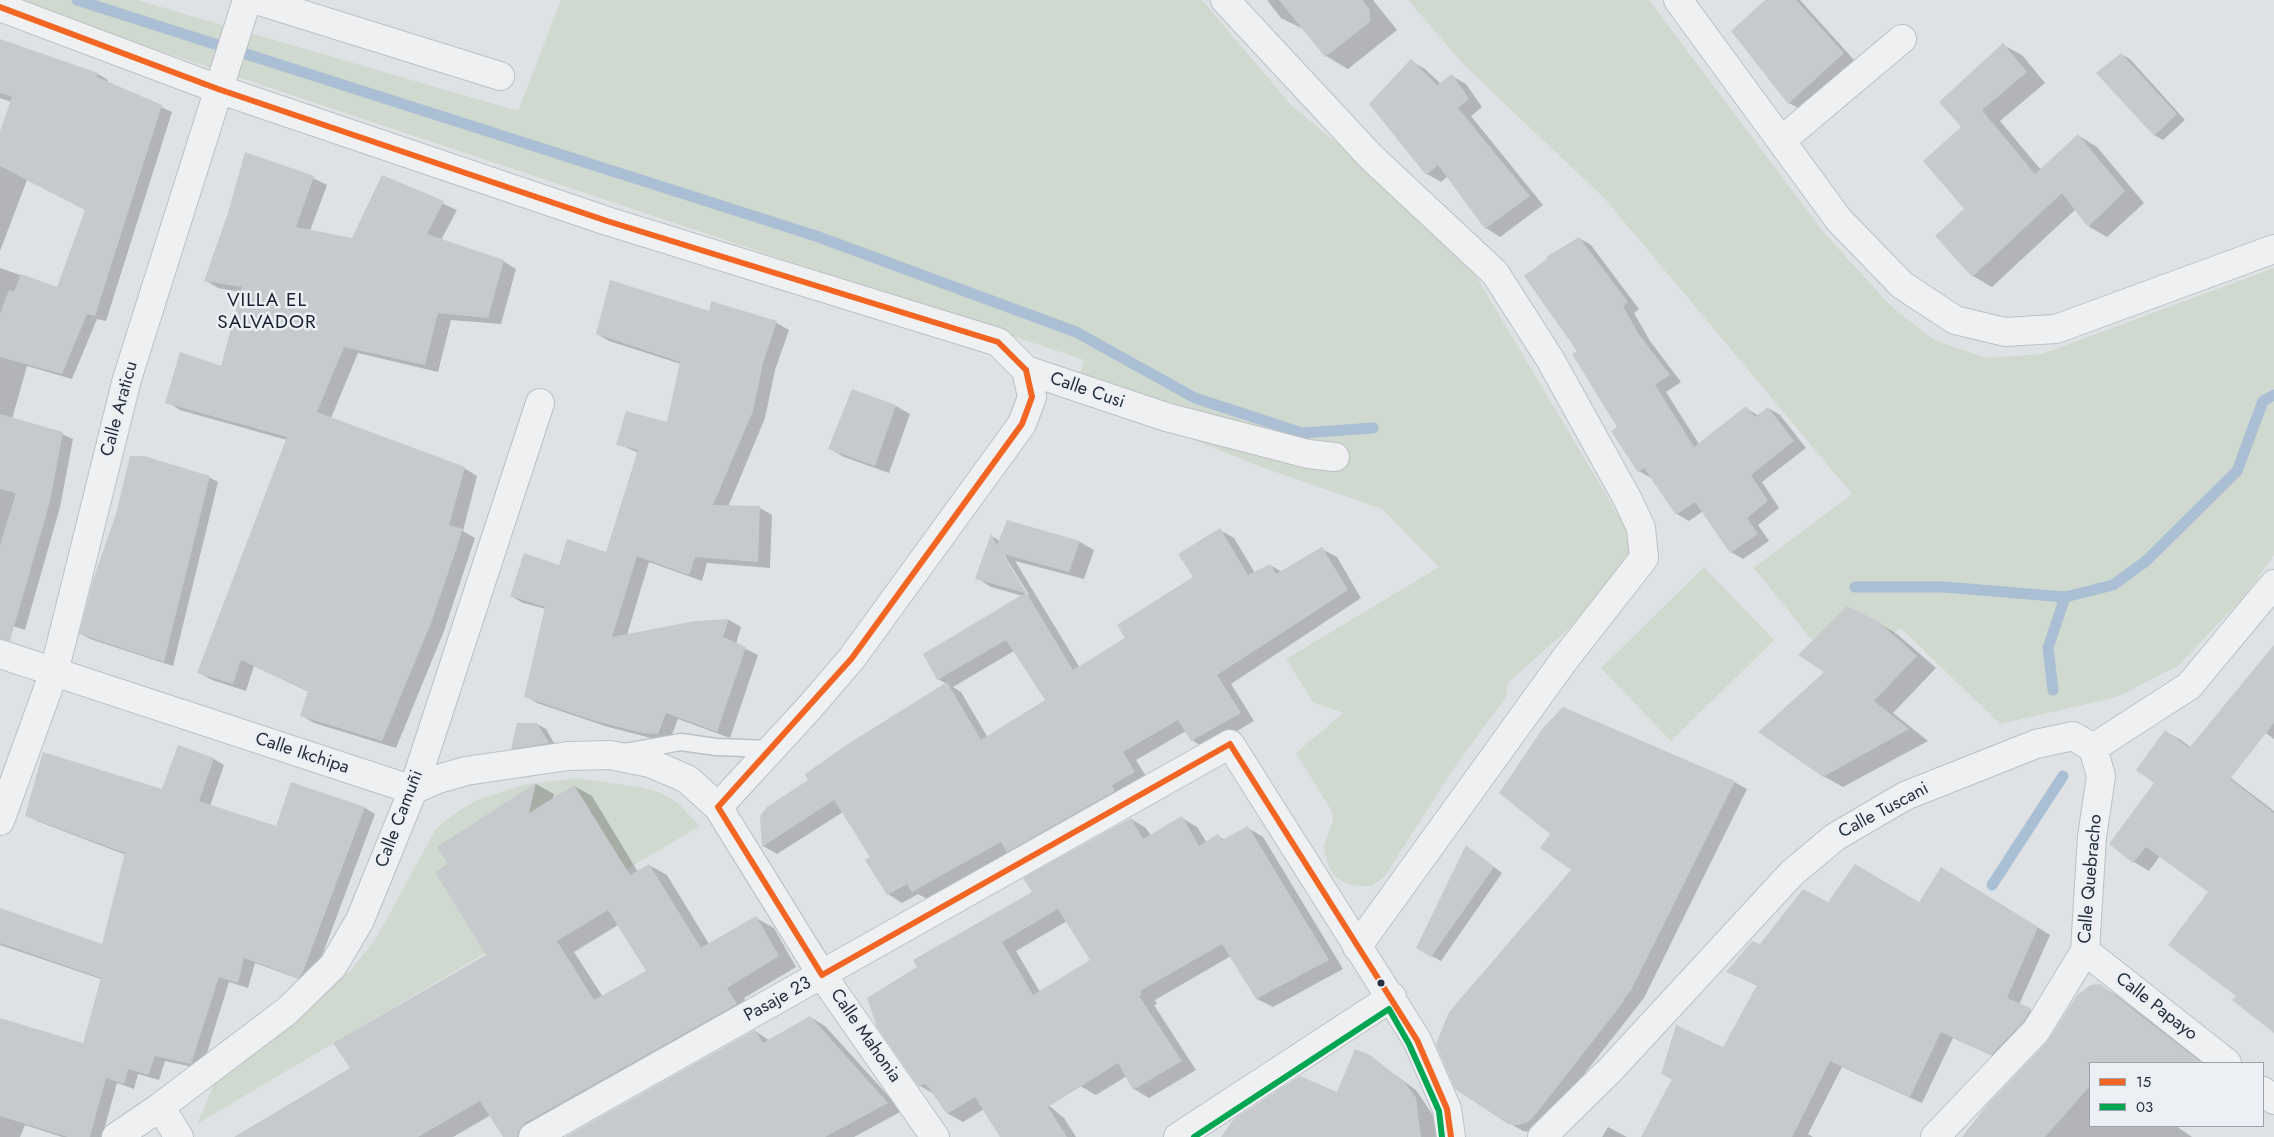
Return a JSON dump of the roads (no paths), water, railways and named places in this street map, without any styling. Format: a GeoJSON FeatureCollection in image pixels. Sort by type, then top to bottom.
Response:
{"type":"FeatureCollection","features":[{"type":"Feature","properties":{"kind":"street","name":"Calle Araticu"},"geometry":{"type":"LineString","coordinates":[[0,821],[54,672],[127,379],[247,0]]}},
{"type":"Feature","properties":{"kind":"street"},"geometry":{"type":"LineString","coordinates":[[256,0],[500,76]]}},
{"type":"Feature","properties":{"kind":"street"},"geometry":{"type":"LineString","coordinates":[[1225,0],[1371,157],[1494,274],[1550,359],[1628,500],[1641,528],[1644,558],[1565,659],[1357,947],[1392,997],[1418,1040],[1447,1109],[1450,1137]]}},
{"type":"Feature","properties":{"kind":"street"},"geometry":{"type":"LineString","coordinates":[[1678,0],[1839,220],[1902,285],[1956,320],[2006,332],[2056,329],[2274,249]]}},
{"type":"Feature","properties":{"kind":"street","name":"Calle Cusi"},"geometry":{"type":"LineString","coordinates":[[0,7],[218,89],[607,221],[998,342],[1026,370],[1166,417],[1308,454],[1335,457]]}},
{"type":"Feature","properties":{"kind":"street"},"geometry":{"type":"LineString","coordinates":[[1782,140],[1902,39]]}},
{"type":"Feature","properties":{"kind":"street"},"geometry":{"type":"LineString","coordinates":[[413,790],[438,779],[466,771],[568,756],[610,755],[650,763],[687,779],[718,807],[852,658],[1022,424],[1032,397],[1026,370]]}},
{"type":"Feature","properties":{"kind":"street","name":"Calle Camuñi"},"geometry":{"type":"LineString","coordinates":[[116,1137],[160,1107],[287,1012],[333,966],[360,920],[413,790],[540,403]]}},
{"type":"Feature","properties":{"kind":"street"},"geometry":{"type":"LineString","coordinates":[[2094,748],[2189,686],[2274,584]]}},
{"type":"Feature","properties":{"kind":"street","name":"Calle Ikchipa"},"geometry":{"type":"LineString","coordinates":[[0,654],[413,790]]}},
{"type":"Feature","properties":{"kind":"street","name":"Calle Tuscani"},"geometry":{"type":"LineString","coordinates":[[1542,1137],[1612,1068],[1792,873],[1835,837],[1905,796],[2036,744],[2073,736],[2094,748]]}},
{"type":"Feature","properties":{"kind":"street","name":"Pasaje 23"},"geometry":{"type":"LineString","coordinates":[[533,1137],[1230,744],[1357,947]]}},
{"type":"Feature","properties":{"kind":"street","name":"Calle Quebracho"},"geometry":{"type":"LineString","coordinates":[[1935,1137],[2036,1031],[2085,951],[2092,837],[2101,776],[2094,748]]}},
{"type":"Feature","properties":{"kind":"street","name":"Calle Mahonia"},"geometry":{"type":"LineString","coordinates":[[718,807],[822,975],[936,1137]]}},
{"type":"Feature","properties":{"kind":"street","name":"Calle Papayo"},"geometry":{"type":"LineString","coordinates":[[2085,951],[2226,1062]]}},
{"type":"Feature","properties":{"kind":"street"},"geometry":{"type":"LineString","coordinates":[[1178,1137],[1392,997]]}},
{"type":"Feature","properties":{"kind":"street"},"geometry":{"type":"LineString","coordinates":[[160,1107],[179,1137]]}},
{"type":"Feature","properties":{"kind":"lane"},"geometry":{"type":"LineString","coordinates":[[610,755],[681,742],[716,747],[772,749]]}},
{"type":"Feature","properties":{"kind":"waterway"},"geometry":{"type":"LineString","coordinates":[[77,0],[816,236],[1076,332],[1195,398],[1302,433],[1373,428]]}},
{"type":"Feature","properties":{"kind":"waterway"},"geometry":{"type":"LineString","coordinates":[[1855,587],[1944,587],[2065,597],[2113,585],[2146,561],[2237,471],[2263,401],[2274,395]]}},
{"type":"Feature","properties":{"kind":"waterway"},"geometry":{"type":"LineString","coordinates":[[2053,690],[2048,648],[2065,597]]}},
{"type":"Feature","properties":{"kind":"waterway"},"geometry":{"type":"LineString","coordinates":[[1992,885],[2063,776]]}},
{"type":"Feature","properties":{"kind":"district","name":"VILLA EL SALVADOR"},"geometry":{"type":"Point","coordinates":[267,312]}}]}
